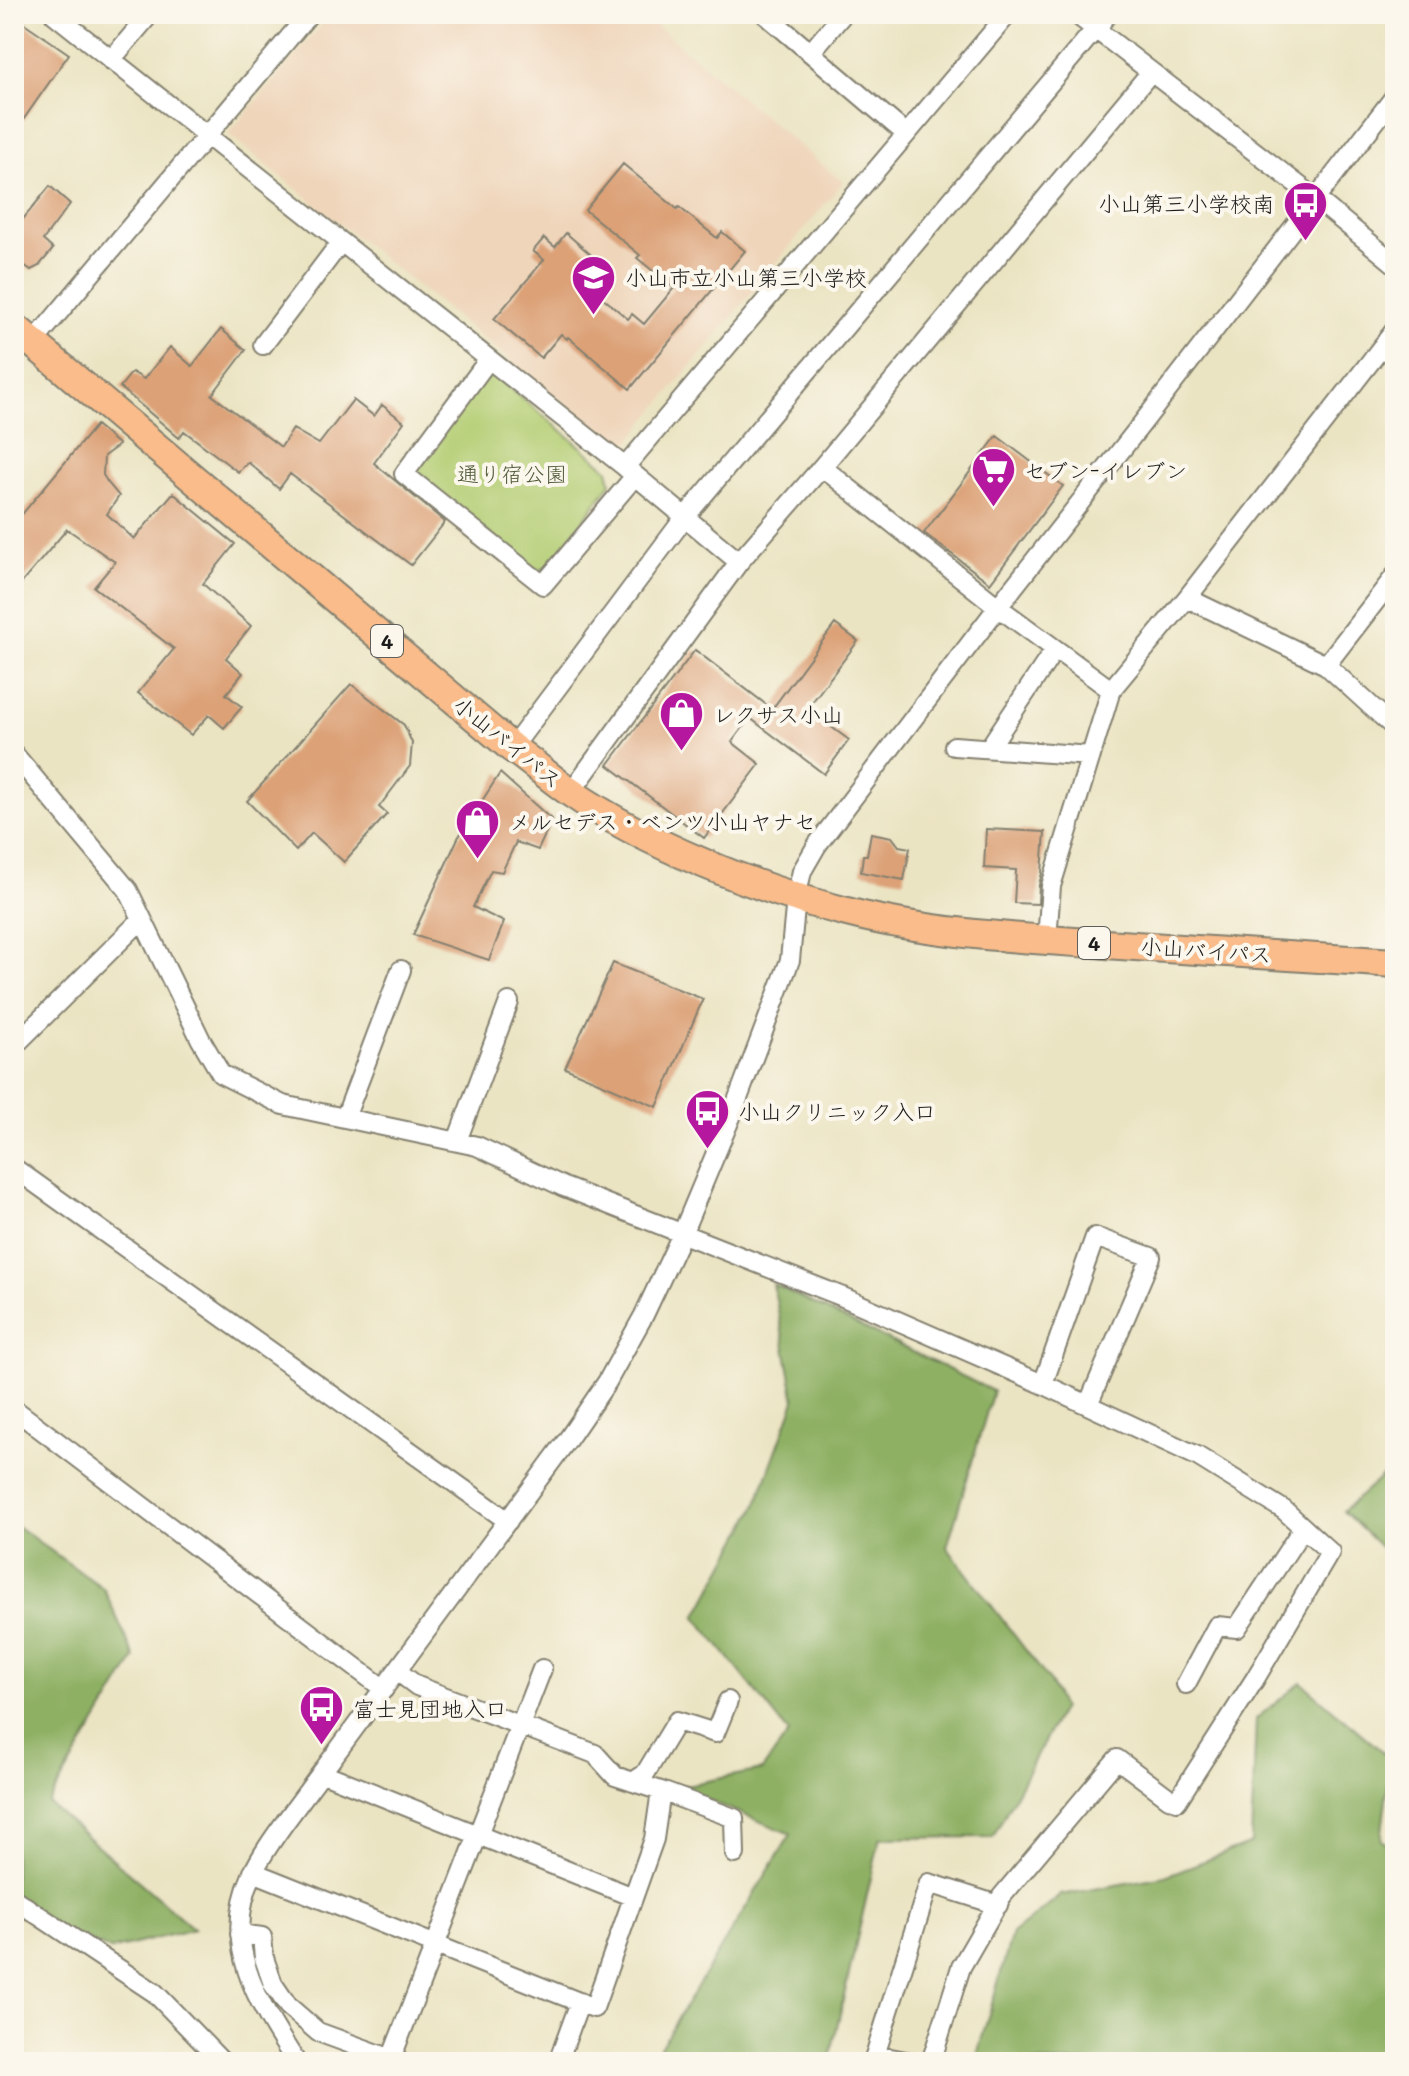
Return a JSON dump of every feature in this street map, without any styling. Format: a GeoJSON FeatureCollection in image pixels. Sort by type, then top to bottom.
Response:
{"type":"FeatureCollection","features":[{"type":"Feature","properties":{"kind":"highway","name":"小山バイパス"},"geometry":{"type":"LineString","coordinates":[[23,335],[512,748],[611,817],[709,865],[796,898],[910,925],[1047,940],[1395,963]]}},
{"type":"Feature","properties":{"kind":"street"},"geometry":{"type":"LineString","coordinates":[[54,14],[739,562]]}},
{"type":"Feature","properties":{"kind":"street"},"geometry":{"type":"LineString","coordinates":[[111,60],[150,14]]}},
{"type":"Feature","properties":{"kind":"street"},"geometry":{"type":"LineString","coordinates":[[23,335],[208,136],[309,14]]}},
{"type":"Feature","properties":{"kind":"street"},"geometry":{"type":"LineString","coordinates":[[765,14],[906,134]]}},
{"type":"Feature","properties":{"kind":"street"},"geometry":{"type":"LineString","coordinates":[[811,52],[843,14]]}},
{"type":"Feature","properties":{"kind":"street"},"geometry":{"type":"LineString","coordinates":[[489,359],[404,474],[543,585],[630,472],[1008,14]]}},
{"type":"Feature","properties":{"kind":"street"},"geometry":{"type":"LineString","coordinates":[[1076,14],[1315,198],[1395,264]]}},
{"type":"Feature","properties":{"kind":"street"},"geometry":{"type":"LineString","coordinates":[[512,748],[685,517],[1108,14]]}},
{"type":"Feature","properties":{"kind":"street"},"geometry":{"type":"LineString","coordinates":[[571,792],[739,562],[822,467],[1150,73]]}},
{"type":"Feature","properties":{"kind":"street"},"geometry":{"type":"LineString","coordinates":[[296,2062],[268,2018],[248,1976],[240,1934],[245,1891],[253,1872],[288,1818],[607,1382],[644,1315],[731,1117],[790,960],[802,871],[817,845],[998,607],[1395,96]]}},
{"type":"Feature","properties":{"kind":"street"},"geometry":{"type":"LineString","coordinates":[[263,345],[341,242]]}},
{"type":"Feature","properties":{"kind":"street"},"geometry":{"type":"LineString","coordinates":[[1047,940],[1051,886],[1111,690],[1187,598],[1395,330]]}},
{"type":"Feature","properties":{"kind":"street"},"geometry":{"type":"LineString","coordinates":[[822,467],[998,607],[1111,690]]}},
{"type":"Feature","properties":{"kind":"street"},"geometry":{"type":"LineString","coordinates":[[1326,665],[1395,576]]}},
{"type":"Feature","properties":{"kind":"street"},"geometry":{"type":"LineString","coordinates":[[1187,598],[1326,665],[1395,728]]}},
{"type":"Feature","properties":{"kind":"street"},"geometry":{"type":"LineString","coordinates":[[989,748],[1055,649]]}},
{"type":"Feature","properties":{"kind":"street"},"geometry":{"type":"LineString","coordinates":[[954,746],[1091,756]]}},
{"type":"Feature","properties":{"kind":"street"},"geometry":{"type":"LineString","coordinates":[[14,754],[128,890],[201,1040],[221,1074],[283,1105],[477,1146],[564,1187],[843,1297],[1043,1384],[1197,1456],[1284,1510],[1330,1552],[1255,1679],[1177,1801],[1117,1759],[1002,1896],[961,1967],[931,2062]]}},
{"type":"Feature","properties":{"kind":"street"},"geometry":{"type":"LineString","coordinates":[[14,1046],[141,920]]}},
{"type":"Feature","properties":{"kind":"street"},"geometry":{"type":"LineString","coordinates":[[345,1118],[401,970]]}},
{"type":"Feature","properties":{"kind":"street"},"geometry":{"type":"LineString","coordinates":[[457,1141],[509,1002]]}},
{"type":"Feature","properties":{"kind":"street"},"geometry":{"type":"LineString","coordinates":[[14,1168],[508,1521]]}},
{"type":"Feature","properties":{"kind":"street"},"geometry":{"type":"LineString","coordinates":[[1043,1384],[1095,1237],[1151,1257],[1088,1405]]}},
{"type":"Feature","properties":{"kind":"street"},"geometry":{"type":"LineString","coordinates":[[14,1409],[384,1689]]}},
{"type":"Feature","properties":{"kind":"street"},"geometry":{"type":"LineString","coordinates":[[1186,1684],[1217,1626],[1237,1628],[1303,1528]]}},
{"type":"Feature","properties":{"kind":"street"},"geometry":{"type":"LineString","coordinates":[[240,1934],[262,1937],[264,1958],[273,1984],[288,2006],[318,2032],[395,2060],[435,1945],[542,1669]]}},
{"type":"Feature","properties":{"kind":"street"},"geometry":{"type":"LineString","coordinates":[[397,1671],[417,1686],[595,1754],[615,1776],[734,1818],[735,1854]]}},
{"type":"Feature","properties":{"kind":"street"},"geometry":{"type":"LineString","coordinates":[[633,1782],[645,1774],[677,1721],[715,1733],[728,1701]]}},
{"type":"Feature","properties":{"kind":"street"},"geometry":{"type":"LineString","coordinates":[[323,1773],[633,1897]]}},
{"type":"Feature","properties":{"kind":"street"},"geometry":{"type":"LineString","coordinates":[[253,1872],[594,2008],[654,1839],[661,1791]]}},
{"type":"Feature","properties":{"kind":"street"},"geometry":{"type":"LineString","coordinates":[[911,2062],[874,2059],[929,1883],[998,1905]]}},
{"type":"Feature","properties":{"kind":"street"},"geometry":{"type":"LineString","coordinates":[[14,1899],[155,1993],[222,2062]]}},
{"type":"Feature","properties":{"kind":"street"},"geometry":{"type":"LineString","coordinates":[[558,2062],[580,2002]]}},
{"type":"Feature","properties":{"kind":"shaded area","name":"小山市立小山第三小学校"},"geometry":{"type":"Polygon","coordinates":[[[331,14],[642,14],[843,182],[622,450],[228,134],[331,14]]]}},
{"type":"Feature","properties":{"kind":"green space","name":"通り宿公園"},"geometry":{"type":"Polygon","coordinates":[[[494,375],[608,469],[611,483],[548,568],[537,570],[416,479],[412,467],[478,380],[494,375]]]}},
{"type":"Feature","properties":{"kind":"green space"},"geometry":{"type":"Polygon","coordinates":[[[773,1284],[993,1391],[947,1547],[1050,1682],[1062,1708],[993,1837],[880,1838],[829,2062],[648,2062],[791,1834],[676,1787],[762,1770],[789,1733],[696,1617],[754,1511],[795,1400],[773,1284]]]}},
{"type":"Feature","properties":{"kind":"green space"},"geometry":{"type":"Polygon","coordinates":[[[1395,1465],[1395,1561],[1343,1511],[1395,1465]]]}},
{"type":"Feature","properties":{"kind":"green space"},"geometry":{"type":"Polygon","coordinates":[[[14,1524],[104,1589],[135,1658],[48,1803],[194,1929],[111,1950],[14,1913],[14,1524]]]}},
{"type":"Feature","properties":{"kind":"green space"},"geometry":{"type":"Polygon","coordinates":[[[1301,1682],[1391,1759],[1381,1840],[1395,1849],[1395,2062],[975,2062],[1012,1934],[1061,1895],[1165,1876],[1251,1843],[1256,1719],[1301,1682]]]}},
{"type":"Feature","properties":{"kind":"building"},"geometry":{"type":"Polygon","coordinates":[[[14,16],[69,54],[14,133],[14,16]]]}},
{"type":"Feature","properties":{"kind":"building"},"geometry":{"type":"Polygon","coordinates":[[[623,164],[717,238],[722,232],[745,251],[630,389],[568,337],[561,334],[541,358],[494,319],[544,260],[533,251],[544,238],[555,247],[566,233],[612,273],[602,286],[607,291],[602,297],[628,319],[632,314],[644,324],[674,288],[637,258],[640,255],[585,210],[623,164]]]}},
{"type":"Feature","properties":{"kind":"building"},"geometry":{"type":"Polygon","coordinates":[[[50,186],[70,204],[43,240],[53,249],[39,266],[31,270],[14,258],[14,230],[50,186]]]}},
{"type":"Feature","properties":{"kind":"building"},"geometry":{"type":"Polygon","coordinates":[[[221,329],[246,350],[212,395],[281,447],[293,429],[319,444],[353,400],[374,416],[382,405],[404,422],[374,463],[445,522],[411,565],[290,474],[279,489],[248,462],[238,472],[184,431],[179,438],[120,387],[132,372],[144,379],[170,347],[192,366],[221,329]]]}},
{"type":"Feature","properties":{"kind":"building"},"geometry":{"type":"Polygon","coordinates":[[[96,425],[119,445],[104,456],[103,475],[119,496],[107,514],[134,539],[173,493],[235,544],[203,584],[251,626],[226,658],[243,673],[226,694],[242,707],[224,728],[209,715],[191,735],[138,693],[174,649],[94,587],[115,562],[67,529],[14,592],[14,524],[96,425]]]}},
{"type":"Feature","properties":{"kind":"building","name":"セブン-イレブン"},"geometry":{"type":"Polygon","coordinates":[[[997,436],[1063,486],[990,583],[924,533],[997,436]]]}},
{"type":"Feature","properties":{"kind":"building","name":"レクサス小山"},"geometry":{"type":"Polygon","coordinates":[[[835,624],[858,641],[807,709],[849,740],[824,774],[750,718],[732,742],[760,764],[704,838],[608,765],[695,650],[772,709],[835,624]]]}},
{"type":"Feature","properties":{"kind":"building"},"geometry":{"type":"Polygon","coordinates":[[[351,684],[404,725],[412,743],[410,766],[379,807],[387,814],[344,862],[312,833],[296,851],[247,801],[351,684]]]}},
{"type":"Feature","properties":{"kind":"building","name":"メルセデス・ベンツ小山ヤナセ"},"geometry":{"type":"Polygon","coordinates":[[[500,773],[552,820],[538,850],[516,842],[502,872],[491,870],[473,907],[504,922],[489,960],[413,935],[458,838],[500,773]]]}},
{"type":"Feature","properties":{"kind":"building"},"geometry":{"type":"Polygon","coordinates":[[[986,829],[1045,832],[1038,904],[1014,903],[1016,870],[984,868],[986,829]]]}},
{"type":"Feature","properties":{"kind":"building"},"geometry":{"type":"Polygon","coordinates":[[[871,833],[892,837],[899,846],[910,848],[904,880],[861,872],[871,833]]]}},
{"type":"Feature","properties":{"kind":"building"},"geometry":{"type":"Polygon","coordinates":[[[613,963],[703,999],[657,1107],[565,1068],[613,963]]]}},
{"type":"Feature","properties":{"kind":"place","name":"小山第三小学校南"},"geometry":{"type":"Point","coordinates":[1305,242]}},
{"type":"Feature","properties":{"kind":"place","name":"小山市立小山第三小学校"},"geometry":{"type":"Point","coordinates":[594,316]}},
{"type":"Feature","properties":{"kind":"place","name":"セブン-イレブン"},"geometry":{"type":"Point","coordinates":[993,509]}},
{"type":"Feature","properties":{"kind":"place","name":"レクサス小山"},"geometry":{"type":"Point","coordinates":[682,753]}},
{"type":"Feature","properties":{"kind":"place","name":"メルセデス・ベンツ小山ヤナセ"},"geometry":{"type":"Point","coordinates":[478,860]}},
{"type":"Feature","properties":{"kind":"place","name":"小山クリニック入口"},"geometry":{"type":"Point","coordinates":[707,1150]}},
{"type":"Feature","properties":{"kind":"place","name":"富士見団地入口"},"geometry":{"type":"Point","coordinates":[322,1747]}}]}
